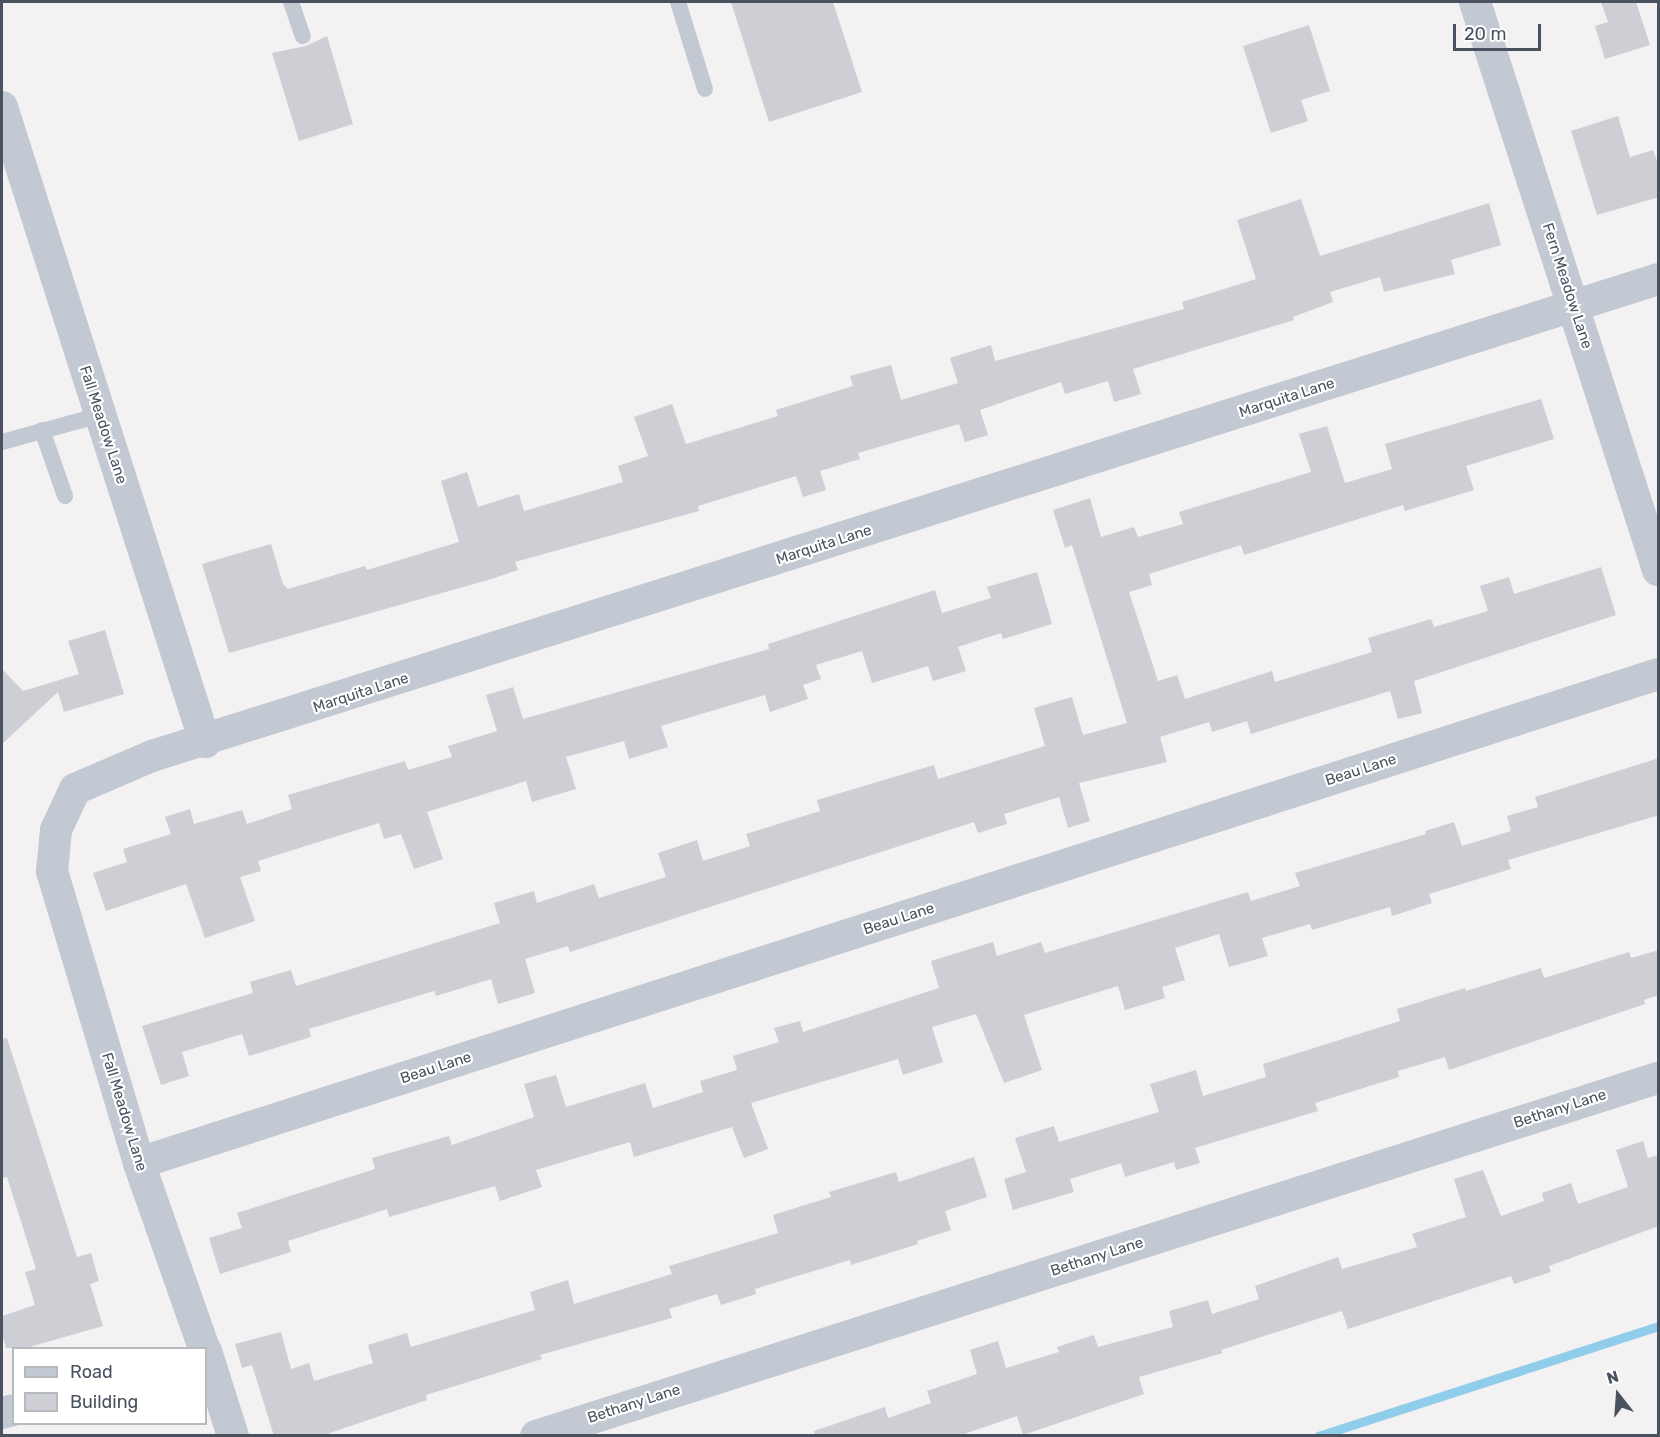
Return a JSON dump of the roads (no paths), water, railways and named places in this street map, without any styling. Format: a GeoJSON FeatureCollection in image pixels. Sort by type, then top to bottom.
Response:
{"type":"FeatureCollection","features":[{"type":"Feature","properties":{"kind":"street","name":"Fern Meadow Lane"},"geometry":{"type":"LineString","coordinates":[[1475,2],[1659,570]]}},
{"type":"Feature","properties":{"kind":"street","name":"Fall Meadow Lane"},"geometry":{"type":"LineString","coordinates":[[2,107],[205,742]]}},
{"type":"Feature","properties":{"kind":"street","name":"Marquita Lane"},"geometry":{"type":"LineString","coordinates":[[52,872],[56,830],[75,789],[152,756],[205,742],[1659,279]]}},
{"type":"Feature","properties":{"kind":"street","name":"Beau Lane"},"geometry":{"type":"LineString","coordinates":[[139,1163],[1659,674]]}},
{"type":"Feature","properties":{"kind":"street","name":"Fall Meadow Lane"},"geometry":{"type":"LineString","coordinates":[[52,872],[139,1163],[204,1347]]}},
{"type":"Feature","properties":{"kind":"street","name":"Bethany Lane"},"geometry":{"type":"LineString","coordinates":[[536,1436],[1659,1078]]}},
{"type":"Feature","properties":{"kind":"street","name":"Fall Meadow Lane"},"geometry":{"type":"LineString","coordinates":[[207,1357],[233,1436]]}},
{"type":"Feature","properties":{"kind":"lane"},"geometry":{"type":"LineString","coordinates":[[291,2],[303,36]]}},
{"type":"Feature","properties":{"kind":"lane"},"geometry":{"type":"LineString","coordinates":[[678,2],[705,89]]}},
{"type":"Feature","properties":{"kind":"lane"},"geometry":{"type":"LineString","coordinates":[[2,442],[100,416]]}},
{"type":"Feature","properties":{"kind":"lane"},"geometry":{"type":"LineString","coordinates":[[42,430],[65,496]]}},
{"type":"Feature","properties":{"kind":"waterway"},"geometry":{"type":"LineString","coordinates":[[1318,1436],[1658,1326]]}}]}
